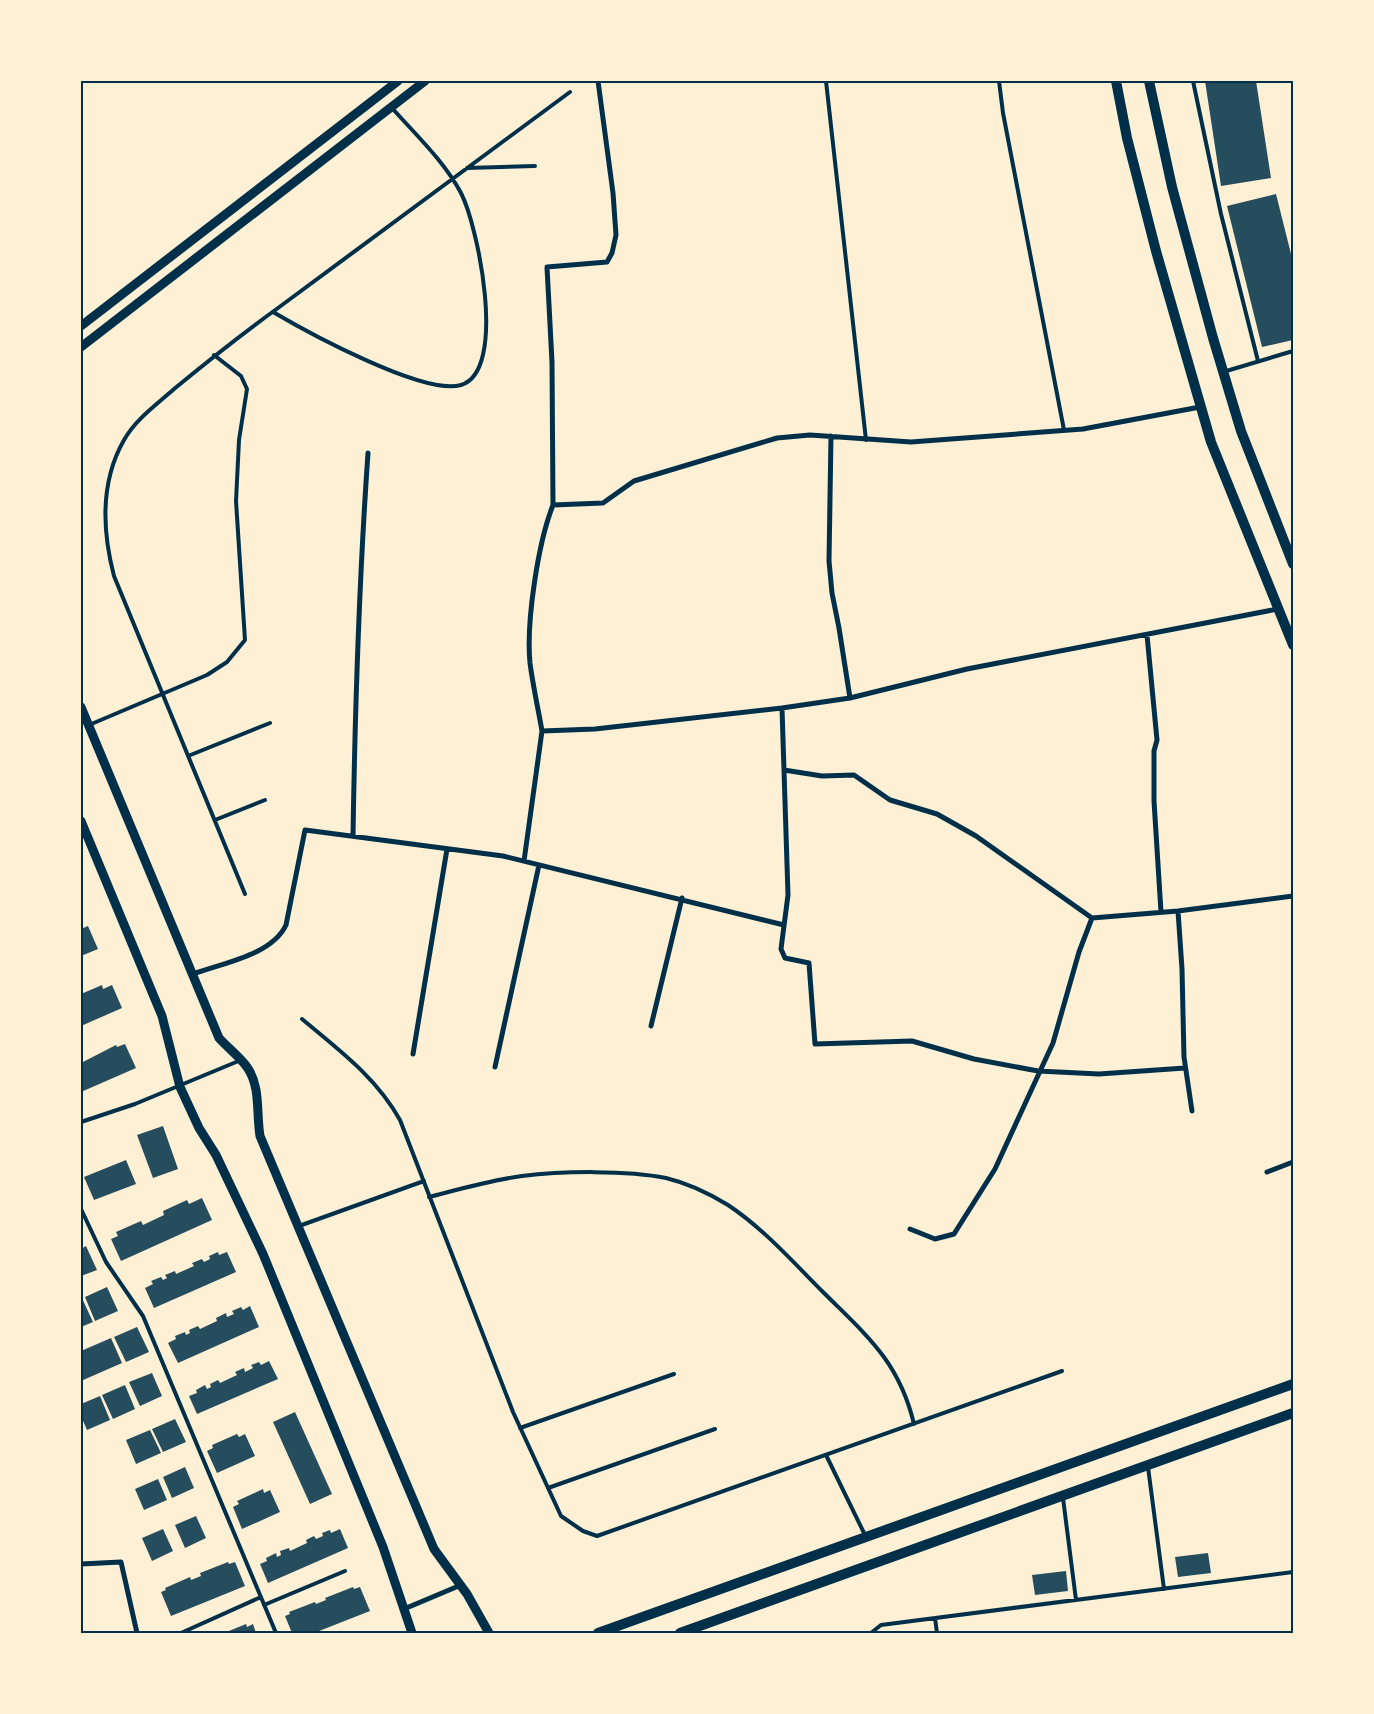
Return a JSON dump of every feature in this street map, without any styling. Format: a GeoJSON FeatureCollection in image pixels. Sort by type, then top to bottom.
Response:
{"type":"FeatureCollection","features":[{"type":"Feature","properties":{"kind":"main road"},"geometry":{"type":"LineString","coordinates":[[1116,81],[1127,138],[1156,251],[1200,407],[1211,442],[1293,645]]}},
{"type":"Feature","properties":{"kind":"main road"},"geometry":{"type":"LineString","coordinates":[[1149,81],[1172,187],[1223,372],[1241,431],[1293,564]]}},
{"type":"Feature","properties":{"kind":"main road"},"geometry":{"type":"LineString","coordinates":[[598,1633],[1293,1384]]}},
{"type":"Feature","properties":{"kind":"main road"},"geometry":{"type":"LineString","coordinates":[[680,1633],[1293,1413]]}},
{"type":"Feature","properties":{"kind":"street"},"geometry":{"type":"LineString","coordinates":[[81,326],[398,81]]}},
{"type":"Feature","properties":{"kind":"street"},"geometry":{"type":"LineString","coordinates":[[81,347],[425,81]]}},
{"type":"Feature","properties":{"kind":"street"},"geometry":{"type":"LineString","coordinates":[[524,861],[542,731],[530,662],[531,622],[547,520],[553,505],[552,362],[547,267],[607,262],[615,244],[613,193],[598,81]]}},
{"type":"Feature","properties":{"kind":"street"},"geometry":{"type":"LineString","coordinates":[[553,505],[602,503],[634,481],[777,438],[831,436],[911,442],[1083,429],[1200,407]]}},
{"type":"Feature","properties":{"kind":"street"},"geometry":{"type":"LineString","coordinates":[[831,436],[829,561],[832,594],[850,698]]}},
{"type":"Feature","properties":{"kind":"street"},"geometry":{"type":"LineString","coordinates":[[352,836],[356,674],[368,453]]}},
{"type":"Feature","properties":{"kind":"street"},"geometry":{"type":"LineString","coordinates":[[542,731],[595,729],[782,708],[850,698],[967,669],[1278,609]]}},
{"type":"Feature","properties":{"kind":"street"},"geometry":{"type":"LineString","coordinates":[[1147,635],[1157,740],[1154,751],[1154,801],[1160,912]]}},
{"type":"Feature","properties":{"kind":"street"},"geometry":{"type":"LineString","coordinates":[[81,706],[219,1038],[241,1060],[252,1076],[256,1086],[260,1136],[434,1550],[461,1585],[489,1633]]}},
{"type":"Feature","properties":{"kind":"street"},"geometry":{"type":"LineString","coordinates":[[782,708],[788,895],[781,949],[784,958],[809,963],[815,1044],[912,1041],[974,1059],[1038,1071],[1109,1074],[1185,1068]]}},
{"type":"Feature","properties":{"kind":"street"},"geometry":{"type":"LineString","coordinates":[[784,770],[822,776],[854,775],[890,800],[937,814],[976,836],[1092,918],[1178,911],[1293,896]]}},
{"type":"Feature","properties":{"kind":"street"},"geometry":{"type":"LineString","coordinates":[[81,821],[162,1016],[180,1086],[199,1128],[216,1155],[262,1254],[383,1547],[412,1633]]}},
{"type":"Feature","properties":{"kind":"street"},"geometry":{"type":"LineString","coordinates":[[193,974],[265,948],[278,938],[286,924],[305,830],[524,861],[682,898],[784,925]]}},
{"type":"Feature","properties":{"kind":"street"},"geometry":{"type":"LineString","coordinates":[[414,1054],[447,849]]}},
{"type":"Feature","properties":{"kind":"street"},"geometry":{"type":"LineString","coordinates":[[495,1067],[539,865]]}},
{"type":"Feature","properties":{"kind":"street"},"geometry":{"type":"LineString","coordinates":[[651,1026],[682,898]]}},
{"type":"Feature","properties":{"kind":"street"},"geometry":{"type":"LineString","coordinates":[[1178,911],[1185,1068],[1192,1111]]}},
{"type":"Feature","properties":{"kind":"street"},"geometry":{"type":"LineString","coordinates":[[910,1229],[935,1239],[954,1234],[994,1169],[1038,1071],[1053,1043],[1079,952],[1092,918]]}},
{"type":"Feature","properties":{"kind":"street"},"geometry":{"type":"LineString","coordinates":[[1267,1172],[1293,1162]]}},
{"type":"Feature","properties":{"kind":"street"},"geometry":{"type":"LineString","coordinates":[[81,1564],[121,1562],[137,1633]]}},
{"type":"Feature","properties":{"kind":"street"},"geometry":{"type":"LineString","coordinates":[[403,1609],[461,1585]]}},
{"type":"Feature","properties":{"kind":"lane"},"geometry":{"type":"LineString","coordinates":[[826,81],[866,440]]}},
{"type":"Feature","properties":{"kind":"lane"},"geometry":{"type":"LineString","coordinates":[[999,81],[1003,113],[1064,430]]}},
{"type":"Feature","properties":{"kind":"lane"},"geometry":{"type":"LineString","coordinates":[[1193,81],[1221,214],[1258,362]]}},
{"type":"Feature","properties":{"kind":"lane"},"geometry":{"type":"LineString","coordinates":[[245,894],[121,593],[110,558],[105,521],[107,482],[118,451],[142,416],[214,355],[570,92]]}},
{"type":"Feature","properties":{"kind":"lane"},"geometry":{"type":"LineString","coordinates":[[273,312],[329,344],[397,373],[447,386],[463,385],[470,381],[481,368],[483,360],[485,298],[481,262],[472,221],[452,179],[392,107]]}},
{"type":"Feature","properties":{"kind":"lane"},"geometry":{"type":"LineString","coordinates":[[467,168],[535,166]]}},
{"type":"Feature","properties":{"kind":"lane"},"geometry":{"type":"LineString","coordinates":[[1223,372],[1293,351]]}},
{"type":"Feature","properties":{"kind":"lane"},"geometry":{"type":"LineString","coordinates":[[89,725],[164,695],[218,669],[236,653],[245,640],[236,501],[239,440],[246,389],[241,376],[214,355]]}},
{"type":"Feature","properties":{"kind":"lane"},"geometry":{"type":"LineString","coordinates":[[188,756],[270,723]]}},
{"type":"Feature","properties":{"kind":"lane"},"geometry":{"type":"LineString","coordinates":[[215,820],[266,800]]}},
{"type":"Feature","properties":{"kind":"lane"},"geometry":{"type":"LineString","coordinates":[[302,1019],[362,1069],[385,1095],[400,1120],[520,1428],[561,1516],[577,1527],[597,1536],[1062,1371]]}},
{"type":"Feature","properties":{"kind":"lane"},"geometry":{"type":"LineString","coordinates":[[81,1122],[180,1086],[241,1060]]}},
{"type":"Feature","properties":{"kind":"lane"},"geometry":{"type":"LineString","coordinates":[[429,1197],[521,1176],[572,1173],[666,1178],[705,1193],[733,1208],[764,1233],[873,1342],[895,1371],[906,1396],[914,1424]]}},
{"type":"Feature","properties":{"kind":"lane"},"geometry":{"type":"LineString","coordinates":[[299,1226],[424,1182]]}},
{"type":"Feature","properties":{"kind":"lane"},"geometry":{"type":"LineString","coordinates":[[81,1209],[106,1262],[144,1316],[276,1633]]}},
{"type":"Feature","properties":{"kind":"lane"},"geometry":{"type":"LineString","coordinates":[[520,1428],[674,1374]]}},
{"type":"Feature","properties":{"kind":"lane"},"geometry":{"type":"LineString","coordinates":[[548,1488],[716,1428]]}},
{"type":"Feature","properties":{"kind":"lane"},"geometry":{"type":"LineString","coordinates":[[826,1455],[866,1537]]}},
{"type":"Feature","properties":{"kind":"lane"},"geometry":{"type":"LineString","coordinates":[[1148,1465],[1164,1589]]}},
{"type":"Feature","properties":{"kind":"lane"},"geometry":{"type":"LineString","coordinates":[[1062,1496],[1076,1600]]}},
{"type":"Feature","properties":{"kind":"lane"},"geometry":{"type":"LineString","coordinates":[[264,1605],[345,1571]]}},
{"type":"Feature","properties":{"kind":"lane"},"geometry":{"type":"LineString","coordinates":[[871,1633],[881,1625],[1293,1572]]}},
{"type":"Feature","properties":{"kind":"lane"},"geometry":{"type":"LineString","coordinates":[[181,1633],[261,1597]]}},
{"type":"Feature","properties":{"kind":"lane"},"geometry":{"type":"LineString","coordinates":[[935,1618],[937,1633]]}},
{"type":"Feature","properties":{"kind":"building"},"geometry":{"type":"Polygon","coordinates":[[[1205,81],[1256,81],[1271,178],[1221,186],[1205,81]]]}},
{"type":"Feature","properties":{"kind":"building"},"geometry":{"type":"Polygon","coordinates":[[[1276,194],[1293,262],[1293,340],[1262,347],[1227,206],[1276,194]]]}},
{"type":"Feature","properties":{"kind":"building"},"geometry":{"type":"Polygon","coordinates":[[[88,926],[98,949],[81,956],[81,929],[88,926]]]}},
{"type":"Feature","properties":{"kind":"building"},"geometry":{"type":"Polygon","coordinates":[[[102,985],[103,989],[112,985],[122,1008],[81,1026],[81,994],[102,985]]]}},
{"type":"Feature","properties":{"kind":"building"},"geometry":{"type":"Polygon","coordinates":[[[125,1044],[136,1068],[81,1092],[81,1063],[116,1045],[117,1047],[125,1044]]]}},
{"type":"Feature","properties":{"kind":"building"},"geometry":{"type":"Polygon","coordinates":[[[163,1126],[178,1169],[153,1178],[137,1135],[163,1126]]]}},
{"type":"Feature","properties":{"kind":"building"},"geometry":{"type":"Polygon","coordinates":[[[126,1160],[136,1184],[94,1200],[84,1177],[126,1160]]]}},
{"type":"Feature","properties":{"kind":"building"},"geometry":{"type":"Polygon","coordinates":[[[202,1198],[212,1220],[121,1261],[111,1239],[118,1236],[116,1232],[141,1221],[143,1225],[164,1215],[163,1211],[187,1200],[189,1204],[202,1198]]]}},
{"type":"Feature","properties":{"kind":"building"},"geometry":{"type":"Polygon","coordinates":[[[86,1246],[97,1270],[81,1276],[81,1249],[86,1246]]]}},
{"type":"Feature","properties":{"kind":"building"},"geometry":{"type":"Polygon","coordinates":[[[218,1252],[219,1255],[227,1252],[236,1272],[154,1308],[145,1288],[153,1284],[151,1281],[161,1277],[163,1280],[167,1278],[165,1275],[175,1271],[176,1274],[194,1266],[192,1263],[202,1259],[204,1262],[210,1259],[209,1256],[218,1252]]]}},
{"type":"Feature","properties":{"kind":"building"},"geometry":{"type":"Polygon","coordinates":[[[107,1287],[118,1311],[95,1321],[85,1297],[107,1287]]]}},
{"type":"Feature","properties":{"kind":"building"},"geometry":{"type":"Polygon","coordinates":[[[81,1296],[93,1322],[81,1327],[81,1296]]]}},
{"type":"Feature","properties":{"kind":"building"},"geometry":{"type":"Polygon","coordinates":[[[250,1306],[259,1327],[178,1363],[168,1343],[176,1339],[175,1336],[185,1332],[186,1335],[190,1333],[189,1330],[198,1326],[200,1329],[217,1321],[216,1318],[226,1313],[227,1317],[234,1314],[232,1311],[241,1307],[243,1310],[250,1306]]]}},
{"type":"Feature","properties":{"kind":"building"},"geometry":{"type":"Polygon","coordinates":[[[137,1327],[149,1352],[126,1362],[114,1337],[137,1327]]]}},
{"type":"Feature","properties":{"kind":"building"},"geometry":{"type":"Polygon","coordinates":[[[111,1338],[122,1363],[81,1381],[81,1351],[111,1338]]]}},
{"type":"Feature","properties":{"kind":"building"},"geometry":{"type":"Polygon","coordinates":[[[269,1361],[278,1379],[197,1414],[189,1396],[197,1393],[196,1390],[205,1385],[207,1389],[211,1387],[210,1384],[218,1380],[220,1383],[237,1375],[235,1372],[244,1368],[245,1372],[253,1368],[251,1365],[259,1362],[261,1365],[269,1361]]]}},
{"type":"Feature","properties":{"kind":"building"},"geometry":{"type":"Polygon","coordinates":[[[152,1373],[162,1396],[140,1406],[129,1382],[152,1373]]]}},
{"type":"Feature","properties":{"kind":"building"},"geometry":{"type":"Polygon","coordinates":[[[125,1385],[135,1409],[113,1419],[102,1395],[125,1385]]]}},
{"type":"Feature","properties":{"kind":"building"},"geometry":{"type":"Polygon","coordinates":[[[100,1396],[110,1420],[87,1430],[81,1416],[81,1404],[100,1396]]]}},
{"type":"Feature","properties":{"kind":"building"},"geometry":{"type":"Polygon","coordinates":[[[295,1412],[332,1494],[310,1504],[273,1422],[295,1412]]]}},
{"type":"Feature","properties":{"kind":"building"},"geometry":{"type":"Polygon","coordinates":[[[175,1419],[186,1442],[163,1452],[152,1429],[175,1419]]]}},
{"type":"Feature","properties":{"kind":"building"},"geometry":{"type":"Polygon","coordinates":[[[150,1430],[161,1453],[136,1464],[126,1440],[150,1430]]]}},
{"type":"Feature","properties":{"kind":"building"},"geometry":{"type":"Polygon","coordinates":[[[237,1434],[239,1437],[245,1434],[255,1456],[217,1473],[207,1451],[213,1448],[212,1445],[237,1434]]]}},
{"type":"Feature","properties":{"kind":"building"},"geometry":{"type":"Polygon","coordinates":[[[185,1467],[194,1488],[172,1498],[163,1477],[185,1467]]]}},
{"type":"Feature","properties":{"kind":"building"},"geometry":{"type":"Polygon","coordinates":[[[158,1479],[167,1500],[144,1510],[135,1489],[158,1479]]]}},
{"type":"Feature","properties":{"kind":"building"},"geometry":{"type":"Polygon","coordinates":[[[263,1489],[264,1493],[270,1490],[280,1512],[242,1529],[233,1507],[239,1504],[237,1501],[263,1489]]]}},
{"type":"Feature","properties":{"kind":"building"},"geometry":{"type":"Polygon","coordinates":[[[196,1516],[206,1538],[185,1548],[175,1525],[196,1516]]]}},
{"type":"Feature","properties":{"kind":"building"},"geometry":{"type":"Polygon","coordinates":[[[163,1529],[173,1551],[152,1561],[142,1538],[163,1529]]]}},
{"type":"Feature","properties":{"kind":"building"},"geometry":{"type":"Polygon","coordinates":[[[340,1529],[348,1548],[268,1583],[260,1564],[267,1561],[266,1558],[276,1553],[277,1557],[281,1555],[280,1551],[289,1548],[290,1551],[307,1543],[306,1540],[314,1536],[316,1539],[323,1536],[322,1533],[330,1530],[331,1533],[340,1529]]]}},
{"type":"Feature","properties":{"kind":"building"},"geometry":{"type":"Polygon","coordinates":[[[1208,1553],[1211,1573],[1178,1577],[1175,1557],[1208,1553]]]}},
{"type":"Feature","properties":{"kind":"building"},"geometry":{"type":"Polygon","coordinates":[[[228,1562],[229,1564],[235,1562],[245,1586],[171,1616],[161,1592],[166,1590],[165,1588],[190,1577],[191,1580],[201,1576],[200,1573],[228,1562]]]}},
{"type":"Feature","properties":{"kind":"building"},"geometry":{"type":"Polygon","coordinates":[[[1066,1571],[1068,1591],[1035,1595],[1032,1575],[1066,1571]]]}},
{"type":"Feature","properties":{"kind":"building"},"geometry":{"type":"Polygon","coordinates":[[[353,1587],[354,1589],[360,1587],[370,1611],[314,1633],[292,1633],[285,1616],[290,1614],[289,1612],[315,1602],[316,1604],[326,1600],[325,1598],[353,1587]]]}},
{"type":"Feature","properties":{"kind":"building"},"geometry":{"type":"Polygon","coordinates":[[[246,1624],[247,1627],[253,1624],[256,1633],[224,1633],[246,1624]]]}}]}
